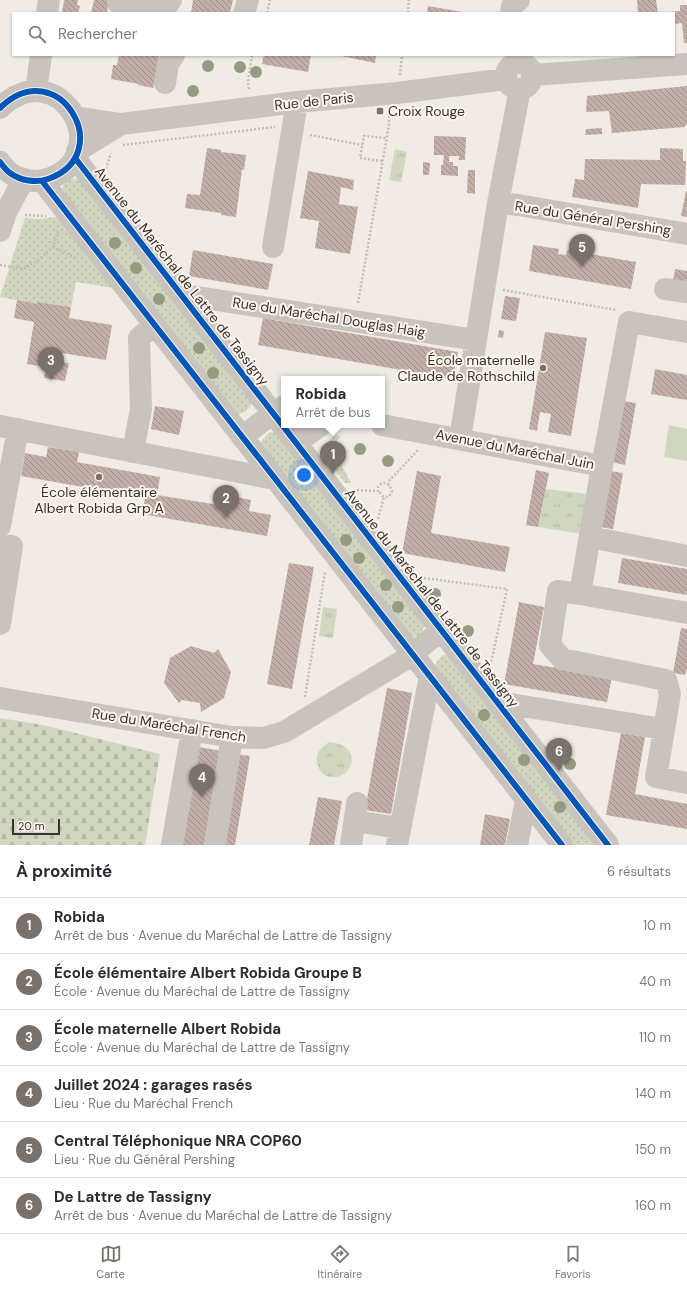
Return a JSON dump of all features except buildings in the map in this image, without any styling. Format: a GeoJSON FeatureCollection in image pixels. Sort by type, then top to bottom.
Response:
{"type":"FeatureCollection","features":[{"type":"Feature","properties":{"kind":"street"},"geometry":{"type":"LineString","coordinates":[[47,12],[49,0]]}},
{"type":"Feature","properties":{"kind":"street"},"geometry":{"type":"LineString","coordinates":[[118,5],[163,12],[171,0]]}},
{"type":"Feature","properties":{"kind":"street"},"geometry":{"type":"LineString","coordinates":[[244,12],[248,0]]}},
{"type":"Feature","properties":{"kind":"street"},"geometry":{"type":"LineString","coordinates":[[511,12],[512,6],[518,0]]}},
{"type":"Feature","properties":{"kind":"street"},"geometry":{"type":"LineString","coordinates":[[525,0],[528,12]]}},
{"type":"Feature","properties":{"kind":"street"},"geometry":{"type":"LineString","coordinates":[[36,92],[41,56]]}},
{"type":"Feature","properties":{"kind":"street"},"geometry":{"type":"LineString","coordinates":[[165,83],[168,64],[173,56]]}},
{"type":"Feature","properties":{"kind":"street","name":"Rue de Paris"},"geometry":{"type":"LineString","coordinates":[[75,117],[121,124],[297,102],[388,94],[519,69],[687,64]]}},
{"type":"Feature","properties":{"kind":"street"},"geometry":{"type":"LineString","coordinates":[[460,439],[519,69]]}},
{"type":"Feature","properties":{"kind":"street"},"geometry":{"type":"LineString","coordinates":[[0,108],[7,101],[21,94],[36,92],[48,93],[60,99],[69,107],[80,129],[80,142],[76,154]]}},
{"type":"Feature","properties":{"kind":"street"},"geometry":{"type":"LineString","coordinates":[[273,247],[297,102]]}},
{"type":"Feature","properties":{"kind":"street","name":"Rue de Paris"},"geometry":{"type":"LineString","coordinates":[[33,180],[57,175],[68,167],[76,154],[121,124]]}},
{"type":"Feature","properties":{"kind":"street","name":"Avenue du Maréchal de Lattre de Tassigny"},"geometry":{"type":"LineString","coordinates":[[76,154],[100,190],[182,296],[278,410]]}},
{"type":"Feature","properties":{"kind":"street"},"geometry":{"type":"LineString","coordinates":[[0,162],[10,174],[33,180],[67,213],[562,845]]}},
{"type":"Feature","properties":{"kind":"street"},"geometry":{"type":"LineString","coordinates":[[3,222],[33,180]]}},
{"type":"Feature","properties":{"kind":"street","name":"Rue du Général Pershing"},"geometry":{"type":"LineString","coordinates":[[498,203],[518,205],[687,234]]}},
{"type":"Feature","properties":{"kind":"street"},"geometry":{"type":"LineString","coordinates":[[665,289],[687,292]]}},
{"type":"Feature","properties":{"kind":"street","name":"Rue du Maréchal Douglas Haig"},"geometry":{"type":"LineString","coordinates":[[182,296],[191,296],[476,340]]}},
{"type":"Feature","properties":{"kind":"street"},"geometry":{"type":"LineString","coordinates":[[602,466],[630,322],[687,332]]}},
{"type":"Feature","properties":{"kind":"street"},"geometry":{"type":"LineString","coordinates":[[133,452],[141,409],[139,338],[154,325]]}},
{"type":"Feature","properties":{"kind":"street"},"geometry":{"type":"LineString","coordinates":[[242,437],[278,410]]}},
{"type":"Feature","properties":{"kind":"street","name":"Avenue du Maréchal Juin"},"geometry":{"type":"LineString","coordinates":[[385,426],[602,466],[580,594]]}},
{"type":"Feature","properties":{"kind":"street"},"geometry":{"type":"LineString","coordinates":[[0,526],[9,428],[275,479]]}},
{"type":"Feature","properties":{"kind":"street","name":"Avenue du Maréchal de Lattre de Tassigny"},"geometry":{"type":"LineString","coordinates":[[288,428],[296,443],[608,845]]}},
{"type":"Feature","properties":{"kind":"street"},"geometry":{"type":"LineString","coordinates":[[296,443],[317,428]]}},
{"type":"Feature","properties":{"kind":"street"},"geometry":{"type":"LineString","coordinates":[[590,537],[687,556]]}},
{"type":"Feature","properties":{"kind":"street"},"geometry":{"type":"LineString","coordinates":[[0,544],[12,546],[0,624]]}},
{"type":"Feature","properties":{"kind":"street"},"geometry":{"type":"LineString","coordinates":[[687,613],[558,591],[550,645],[562,659],[666,680],[670,694],[656,777],[687,783]]}},
{"type":"Feature","properties":{"kind":"street","name":"Rue du Maréchal French"},"geometry":{"type":"LineString","coordinates":[[0,698],[232,737],[263,738],[284,732],[412,654],[442,630]]}},
{"type":"Feature","properties":{"kind":"street"},"geometry":{"type":"LineString","coordinates":[[351,845],[356,812],[398,837],[430,676]]}},
{"type":"Feature","properties":{"kind":"street"},"geometry":{"type":"LineString","coordinates":[[492,695],[663,729]]}},
{"type":"Feature","properties":{"kind":"street"},"geometry":{"type":"LineString","coordinates":[[172,845],[192,730]]}},
{"type":"Feature","properties":{"kind":"street"},"geometry":{"type":"LineString","coordinates":[[215,845],[232,737]]}},
{"type":"Feature","properties":{"kind":"street"},"geometry":{"type":"LineString","coordinates":[[517,845],[526,800]]}},
{"type":"Feature","properties":{"kind":"path"},"geometry":{"type":"LineString","coordinates":[[267,12],[270,0]]}},
{"type":"Feature","properties":{"kind":"path"},"geometry":{"type":"LineString","coordinates":[[408,12],[409,0]]}},
{"type":"Feature","properties":{"kind":"path"},"geometry":{"type":"LineString","coordinates":[[250,108],[248,82],[252,56]]}},
{"type":"Feature","properties":{"kind":"path"},"geometry":{"type":"LineString","coordinates":[[354,321],[389,125],[388,94]]}},
{"type":"Feature","properties":{"kind":"path"},"geometry":{"type":"LineString","coordinates":[[118,147],[293,128],[362,145]]}},
{"type":"Feature","properties":{"kind":"path"},"geometry":{"type":"LineString","coordinates":[[382,161],[360,158],[362,145],[364,136],[386,138]]}},
{"type":"Feature","properties":{"kind":"path"},"geometry":{"type":"LineString","coordinates":[[100,190],[107,187],[102,182],[110,153],[114,148]]}},
{"type":"Feature","properties":{"kind":"path"},"geometry":{"type":"LineString","coordinates":[[3,222],[31,216],[67,213]]}},
{"type":"Feature","properties":{"kind":"path"},"geometry":{"type":"LineString","coordinates":[[0,265],[23,269],[38,260],[53,247]]}},
{"type":"Feature","properties":{"kind":"path"},"geometry":{"type":"LineString","coordinates":[[485,287],[615,309],[630,322]]}},
{"type":"Feature","properties":{"kind":"path"},"geometry":{"type":"LineString","coordinates":[[388,485],[390,480],[424,442],[427,433]]}},
{"type":"Feature","properties":{"kind":"path"},"geometry":{"type":"LineString","coordinates":[[354,490],[378,491],[384,497],[390,495],[392,491],[386,483],[380,484],[378,491]]}},
{"type":"Feature","properties":{"kind":"path"},"geometry":{"type":"LineString","coordinates":[[300,722],[329,548]]}},
{"type":"Feature","properties":{"kind":"path"},"geometry":{"type":"LineString","coordinates":[[398,574],[507,589],[492,695]]}},
{"type":"Feature","properties":{"kind":"green space"},"geometry":{"type":"Polygon","coordinates":[[[395,149],[407,152],[401,182],[389,180],[395,149]]]}},
{"type":"Feature","properties":{"kind":"green space"},"geometry":{"type":"Polygon","coordinates":[[[70,178],[80,180],[252,403],[246,410],[238,414],[62,190],[64,184],[70,178]]]}},
{"type":"Feature","properties":{"kind":"green space"},"geometry":{"type":"Polygon","coordinates":[[[58,217],[114,288],[76,282],[71,307],[37,302],[37,304],[0,297],[25,218],[39,219],[58,217]]]}},
{"type":"Feature","properties":{"kind":"green space"},"geometry":{"type":"Polygon","coordinates":[[[669,425],[687,429],[687,461],[664,457],[669,425]]]}},
{"type":"Feature","properties":{"kind":"green space"},"geometry":{"type":"Polygon","coordinates":[[[270,432],[275,433],[425,626],[419,635],[412,637],[261,444],[263,439],[270,432]]]}},
{"type":"Feature","properties":{"kind":"green space"},"geometry":{"type":"Polygon","coordinates":[[[334,435],[341,436],[334,444],[335,453],[351,483],[345,483],[329,459],[327,447],[329,441],[334,435]]]}},
{"type":"Feature","properties":{"kind":"green space"},"geometry":{"type":"Polygon","coordinates":[[[546,489],[588,494],[582,534],[538,527],[546,489]]]}},
{"type":"Feature","properties":{"kind":"green space"},"geometry":{"type":"Polygon","coordinates":[[[323,607],[337,609],[333,638],[319,636],[323,607]]]}},
{"type":"Feature","properties":{"kind":"green space"},"geometry":{"type":"Polygon","coordinates":[[[443,655],[448,655],[601,845],[570,845],[435,667],[437,661],[443,655]]]}},
{"type":"Feature","properties":{"kind":"green space"},"geometry":{"type":"Polygon","coordinates":[[[0,718],[43,725],[160,754],[145,845],[0,845],[0,718]]]}},
{"type":"Feature","properties":{"kind":"green space"},"geometry":{"type":"Polygon","coordinates":[[[329,742],[341,745],[348,750],[351,756],[351,763],[348,770],[336,777],[323,774],[319,769],[317,762],[318,753],[329,742]]]}},
{"type":"Feature","properties":{"kind":"cycle path"},"geometry":{"type":"LineString","coordinates":[[0,108],[22,94],[42,92],[59,99],[72,113],[79,131],[79,149],[69,166],[48,179],[34,181],[19,178],[9,172],[0,162]]}},
{"type":"Feature","properties":{"kind":"cycle path"},"geometry":{"type":"LineString","coordinates":[[75,158],[281,424]]}},
{"type":"Feature","properties":{"kind":"cycle path"},"geometry":{"type":"LineString","coordinates":[[42,181],[562,845]]}},
{"type":"Feature","properties":{"kind":"cycle path"},"geometry":{"type":"LineString","coordinates":[[284,428],[608,845]]}},
{"type":"Feature","properties":{"kind":"place","name":"Croix Rouge"},"geometry":{"type":"Point","coordinates":[380,111]}},
{"type":"Feature","properties":{"kind":"place","name":"Central Téléphonique NRA COP60"},"geometry":{"type":"Point","coordinates":[582,267]}},
{"type":"Feature","properties":{"kind":"place","name":"École maternelle Claude de Rothschild"},"geometry":{"type":"Point","coordinates":[543,368]}},
{"type":"Feature","properties":{"kind":"place","name":"École maternelle Albert Robida"},"geometry":{"type":"Point","coordinates":[51,380]}},
{"type":"Feature","properties":{"kind":"place","name":"Robida"},"geometry":{"type":"Point","coordinates":[333,474]}},
{"type":"Feature","properties":{"kind":"place","name":"École élémentaire Albert Robida Grp A"},"geometry":{"type":"Point","coordinates":[99,477]}},
{"type":"Feature","properties":{"kind":"place","name":"École élémentaire Albert Robida Groupe B"},"geometry":{"type":"Point","coordinates":[226,518]}},
{"type":"Feature","properties":{"kind":"place","name":"De Lattre de Tassigny"},"geometry":{"type":"Point","coordinates":[559,771]}},
{"type":"Feature","properties":{"kind":"place","name":"Juillet 2024 : garages rasés"},"geometry":{"type":"Point","coordinates":[202,797]}}]}
